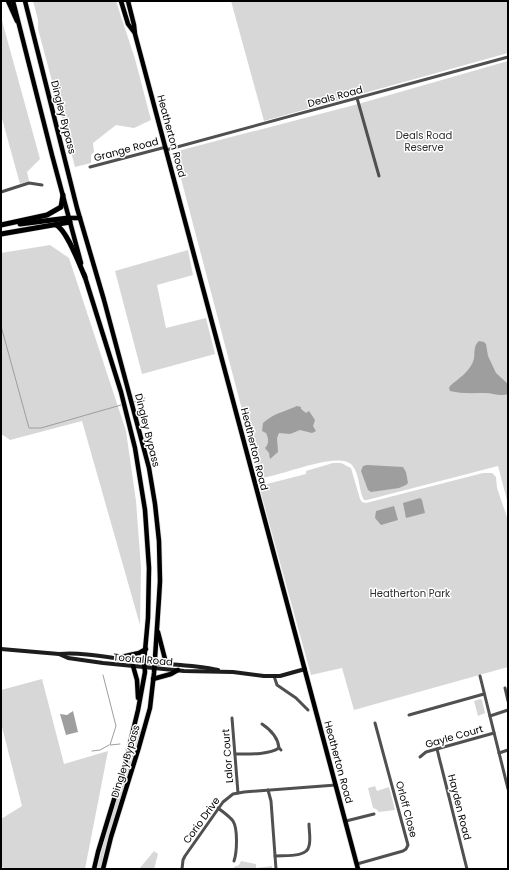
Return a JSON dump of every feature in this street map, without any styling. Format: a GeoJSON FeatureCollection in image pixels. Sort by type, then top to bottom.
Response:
{"type":"FeatureCollection","features":[{"type":"Feature","properties":{"kind":"highway"},"geometry":{"type":"LineString","coordinates":[[2,225],[52,214],[61,207],[63,195]]}},
{"type":"Feature","properties":{"kind":"highway"},"geometry":{"type":"LineString","coordinates":[[2,225],[69,220]]}},
{"type":"Feature","properties":{"kind":"highway"},"geometry":{"type":"LineString","coordinates":[[1,234],[54,225],[69,220]]}},
{"type":"Feature","properties":{"kind":"highway"},"geometry":{"type":"LineString","coordinates":[[54,225],[60,228],[70,244],[85,278]]}},
{"type":"Feature","properties":{"kind":"main road"},"geometry":{"type":"LineString","coordinates":[[8,1],[19,24]]}},
{"type":"Feature","properties":{"kind":"main road","name":"Dingley Bypass"},"geometry":{"type":"LineString","coordinates":[[13,1],[69,220],[85,278],[125,408],[138,463],[146,527],[149,585],[144,664],[145,672],[126,760],[94,869]]}},
{"type":"Feature","properties":{"kind":"main road","name":"Dingley Bypass"},"geometry":{"type":"LineString","coordinates":[[25,1],[80,218],[133,405],[149,468],[155,504],[160,581],[150,708],[111,837],[103,869]]}},
{"type":"Feature","properties":{"kind":"main road","name":"Heatherton Road"},"geometry":{"type":"LineString","coordinates":[[121,1],[128,24],[135,34]]}},
{"type":"Feature","properties":{"kind":"main road","name":"Heatherton Road"},"geometry":{"type":"LineString","coordinates":[[128,1],[135,34],[358,866]]}},
{"type":"Feature","properties":{"kind":"main road"},"geometry":{"type":"LineString","coordinates":[[69,220],[80,218]]}},
{"type":"Feature","properties":{"kind":"main road"},"geometry":{"type":"LineString","coordinates":[[157,628],[166,663]]}},
{"type":"Feature","properties":{"kind":"main road","name":"Tootal Road"},"geometry":{"type":"LineString","coordinates":[[1,649],[60,654],[69,653],[117,658],[178,670],[226,671]]}},
{"type":"Feature","properties":{"kind":"main road"},"geometry":{"type":"LineString","coordinates":[[117,658],[139,654],[146,649]]}},
{"type":"Feature","properties":{"kind":"main road","name":"Tootal Road"},"geometry":{"type":"LineString","coordinates":[[60,654],[68,658],[133,666],[144,664]]}},
{"type":"Feature","properties":{"kind":"main road","name":"Tootal Road"},"geometry":{"type":"LineString","coordinates":[[154,665],[166,663],[200,666],[259,676],[274,676],[305,669]]}},
{"type":"Feature","properties":{"kind":"main road"},"geometry":{"type":"LineString","coordinates":[[133,666],[138,686],[138,710]]}},
{"type":"Feature","properties":{"kind":"main road"},"geometry":{"type":"LineString","coordinates":[[153,679],[171,674],[178,670]]}},
{"type":"Feature","properties":{"kind":"street","name":"Deals Road"},"geometry":{"type":"LineString","coordinates":[[166,149],[508,57]]}},
{"type":"Feature","properties":{"kind":"street"},"geometry":{"type":"LineString","coordinates":[[357,98],[379,176]]}},
{"type":"Feature","properties":{"kind":"street","name":"Grange Road"},"geometry":{"type":"LineString","coordinates":[[90,167],[166,149]]}},
{"type":"Feature","properties":{"kind":"street"},"geometry":{"type":"LineString","coordinates":[[1,192],[29,183],[42,185]]}},
{"type":"Feature","properties":{"kind":"street"},"geometry":{"type":"LineString","coordinates":[[274,676],[277,685],[296,698],[308,710]]}},
{"type":"Feature","properties":{"kind":"street"},"geometry":{"type":"LineString","coordinates":[[480,676],[508,789]]}},
{"type":"Feature","properties":{"kind":"street"},"geometry":{"type":"LineString","coordinates":[[505,688],[508,701]]}},
{"type":"Feature","properties":{"kind":"street"},"geometry":{"type":"LineString","coordinates":[[409,715],[484,694]]}},
{"type":"Feature","properties":{"kind":"street"},"geometry":{"type":"LineString","coordinates":[[490,716],[508,710]]}},
{"type":"Feature","properties":{"kind":"street","name":"Lalor Court"},"geometry":{"type":"LineString","coordinates":[[232,718],[238,793]]}},
{"type":"Feature","properties":{"kind":"street","name":"Orloff Close"},"geometry":{"type":"LineString","coordinates":[[358,866],[404,851],[408,845],[375,723]]}},
{"type":"Feature","properties":{"kind":"street"},"geometry":{"type":"LineString","coordinates":[[235,754],[280,749],[274,735],[262,724]]}},
{"type":"Feature","properties":{"kind":"street","name":"Gayle Court"},"geometry":{"type":"LineString","coordinates":[[420,756],[426,752],[494,733]]}},
{"type":"Feature","properties":{"kind":"street","name":"Hayden Road"},"geometry":{"type":"LineString","coordinates":[[437,749],[468,869]]}},
{"type":"Feature","properties":{"kind":"street"},"geometry":{"type":"LineString","coordinates":[[499,753],[508,750]]}},
{"type":"Feature","properties":{"kind":"street","name":"Corio Drive"},"geometry":{"type":"LineString","coordinates":[[182,869],[185,856],[218,808],[226,799],[238,793],[336,785]]}},
{"type":"Feature","properties":{"kind":"street"},"geometry":{"type":"LineString","coordinates":[[270,790],[276,869]]}},
{"type":"Feature","properties":{"kind":"street"},"geometry":{"type":"LineString","coordinates":[[218,808],[230,818],[235,827],[237,854],[234,861]]}},
{"type":"Feature","properties":{"kind":"street"},"geometry":{"type":"LineString","coordinates":[[346,821],[374,814]]}},
{"type":"Feature","properties":{"kind":"street"},"geometry":{"type":"LineString","coordinates":[[275,856],[302,854],[306,851],[310,843],[309,824]]}},
{"type":"Feature","properties":{"kind":"green space"},"geometry":{"type":"Polygon","coordinates":[[[33,1],[116,1],[135,59],[151,120],[134,128],[116,125],[93,143],[94,152],[91,155],[91,163],[75,167],[38,29],[38,20],[33,1]]]}},
{"type":"Feature","properties":{"kind":"green space"},"geometry":{"type":"Polygon","coordinates":[[[231,1],[508,1],[508,53],[264,121],[231,1]]]}},
{"type":"Feature","properties":{"kind":"green space"},"geometry":{"type":"Polygon","coordinates":[[[1,17],[40,159],[27,172],[29,181],[20,184],[1,115],[1,17]]]}},
{"type":"Feature","properties":{"kind":"green space","name":"Deals Road Reserve"},"geometry":{"type":"Polygon","coordinates":[[[508,61],[508,504],[498,466],[367,500],[364,500],[362,496],[355,469],[352,465],[345,461],[322,462],[269,477],[260,478],[174,152],[358,104],[508,61]]]}},
{"type":"Feature","properties":{"kind":"green space"},"geometry":{"type":"Polygon","coordinates":[[[50,245],[69,258],[126,431],[136,501],[141,568],[140,625],[82,421],[10,440],[3,435],[1,436],[1,253],[50,245]]]}},
{"type":"Feature","properties":{"kind":"green space"},"geometry":{"type":"Polygon","coordinates":[[[188,250],[193,275],[157,285],[166,328],[206,318],[215,354],[142,374],[115,271],[188,250]]]}},
{"type":"Feature","properties":{"kind":"green space","name":"Heatherton Park"},"geometry":{"type":"Polygon","coordinates":[[[333,463],[341,463],[351,468],[360,499],[362,502],[366,503],[483,473],[492,473],[496,477],[497,488],[508,520],[508,667],[354,710],[342,668],[311,675],[259,486],[306,474],[306,471],[333,463]]]}},
{"type":"Feature","properties":{"kind":"green space"},"geometry":{"type":"Polygon","coordinates":[[[42,679],[64,764],[108,751],[85,869],[8,869],[1,867],[1,819],[22,806],[1,723],[1,690],[42,679]]]}},
{"type":"Feature","properties":{"kind":"green space"},"geometry":{"type":"Polygon","coordinates":[[[480,699],[482,700],[485,713],[478,716],[474,701],[480,699]]]}},
{"type":"Feature","properties":{"kind":"green space"},"geometry":{"type":"Polygon","coordinates":[[[138,728],[141,729],[139,737],[104,853],[101,869],[97,869],[102,849],[138,728]]]}},
{"type":"Feature","properties":{"kind":"green space"},"geometry":{"type":"Polygon","coordinates":[[[375,786],[377,791],[389,787],[395,810],[379,812],[373,808],[368,788],[375,786]]]}},
{"type":"Feature","properties":{"kind":"green space"},"geometry":{"type":"Polygon","coordinates":[[[154,851],[158,854],[154,869],[139,869],[154,851]]]}},
{"type":"Feature","properties":{"kind":"green space"},"geometry":{"type":"Polygon","coordinates":[[[241,861],[256,864],[256,868],[272,866],[272,869],[234,869],[234,867],[239,865],[241,861]]]}},
{"type":"Feature","properties":{"kind":"shaded area"},"geometry":{"type":"Polygon","coordinates":[[[479,341],[486,344],[488,356],[496,373],[508,384],[508,394],[499,395],[450,391],[450,386],[471,366],[474,359],[475,348],[479,341]]]}},
{"type":"Feature","properties":{"kind":"shaded area"},"geometry":{"type":"Polygon","coordinates":[[[297,406],[301,407],[301,409],[306,413],[309,411],[315,420],[313,426],[316,431],[312,433],[300,430],[290,434],[279,433],[277,438],[278,452],[270,459],[269,453],[265,448],[268,443],[268,439],[266,433],[262,431],[263,423],[275,415],[297,406]]]}},
{"type":"Feature","properties":{"kind":"shaded area"},"geometry":{"type":"Polygon","coordinates":[[[363,466],[403,467],[406,472],[408,483],[399,488],[371,492],[368,490],[361,471],[363,466]]]}},
{"type":"Feature","properties":{"kind":"shaded area"},"geometry":{"type":"Polygon","coordinates":[[[420,498],[422,500],[425,513],[406,518],[403,503],[420,498]]]}},
{"type":"Feature","properties":{"kind":"shaded area"},"geometry":{"type":"Polygon","coordinates":[[[394,506],[398,520],[381,525],[375,518],[376,511],[394,506]]]}},
{"type":"Feature","properties":{"kind":"shaded area"},"geometry":{"type":"Polygon","coordinates":[[[73,711],[78,732],[66,735],[60,714],[67,715],[73,711]]]}},
{"type":"Feature","properties":{"kind":"waterway"},"geometry":{"type":"LineString","coordinates":[[1,326],[29,428],[41,428],[121,405]]}},
{"type":"Feature","properties":{"kind":"waterway"},"geometry":{"type":"LineString","coordinates":[[134,402],[145,398]]}},
{"type":"Feature","properties":{"kind":"waterway"},"geometry":{"type":"LineString","coordinates":[[103,675],[116,726],[110,745],[120,744]]}},
{"type":"Feature","properties":{"kind":"waterway"},"geometry":{"type":"LineString","coordinates":[[92,751],[100,750],[109,745]]}}]}
